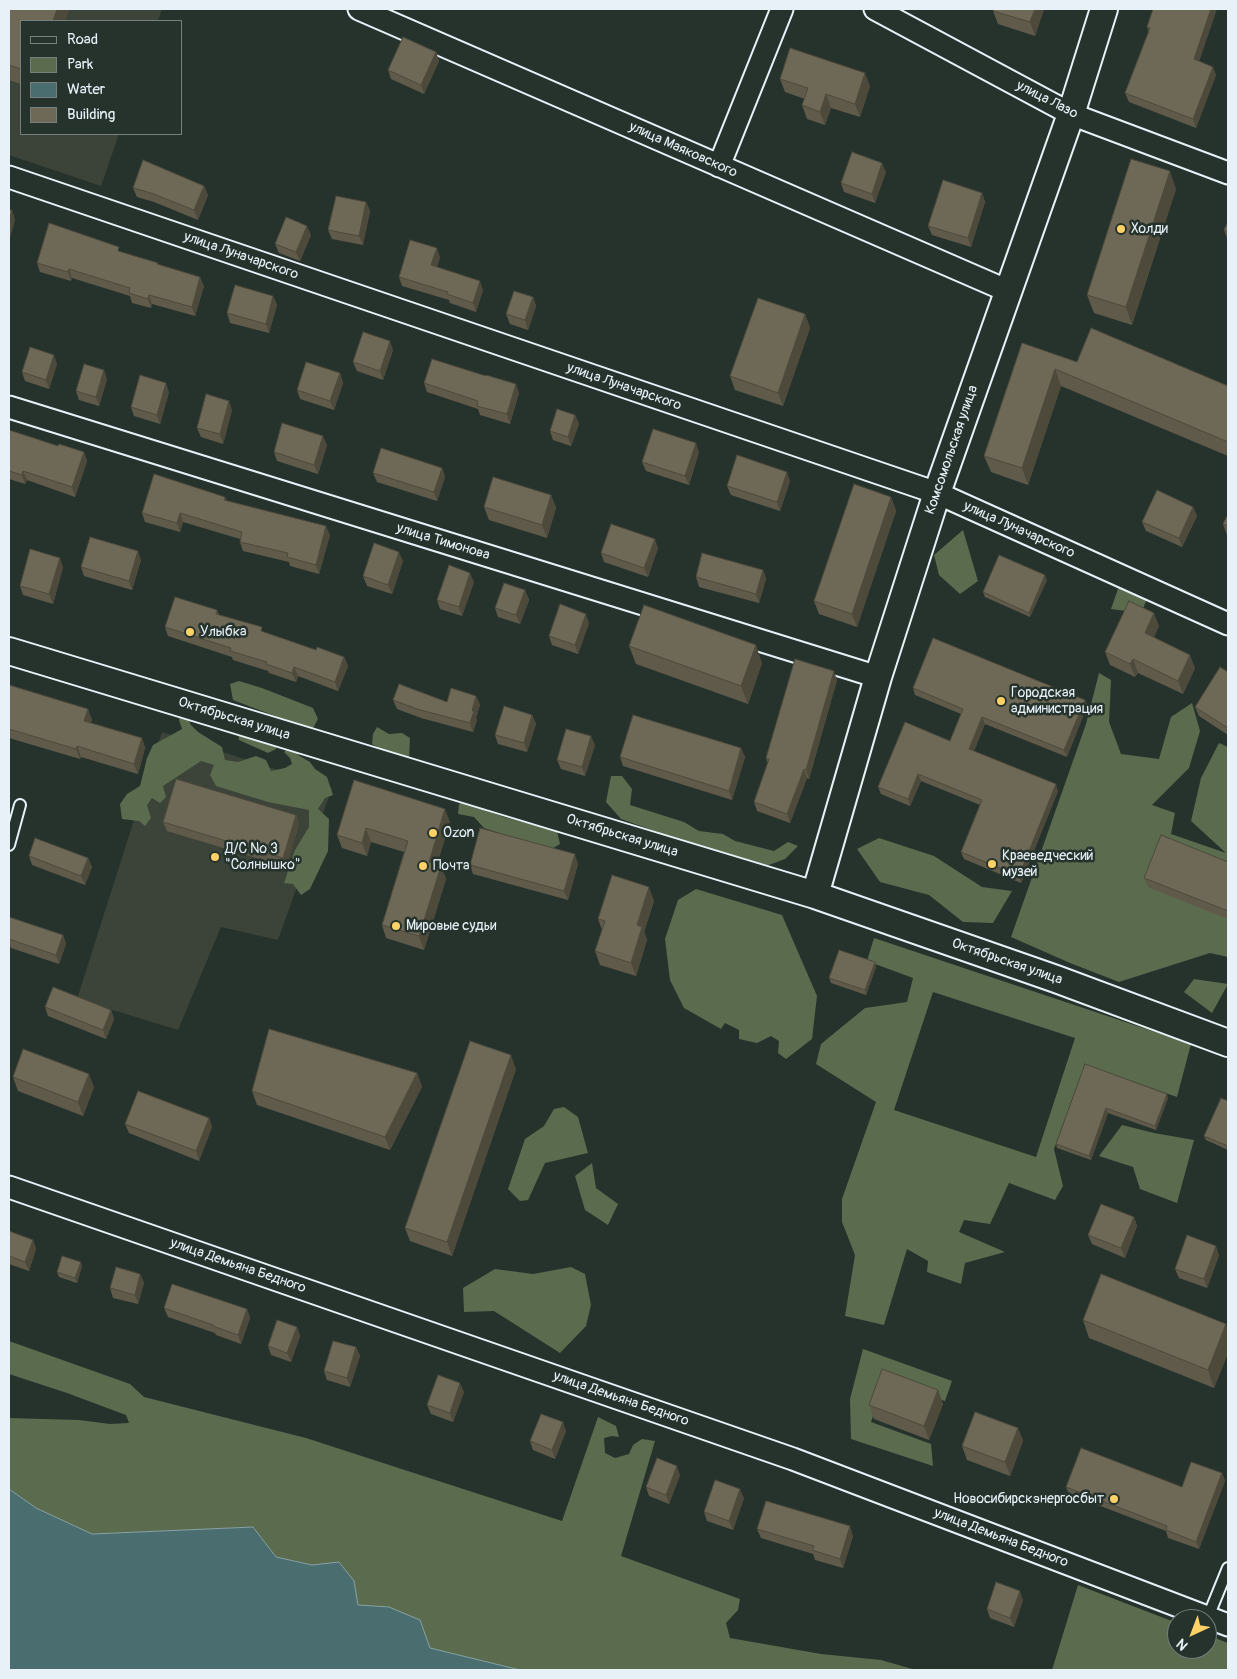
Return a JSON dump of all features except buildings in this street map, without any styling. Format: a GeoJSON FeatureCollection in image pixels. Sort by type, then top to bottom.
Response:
{"type":"FeatureCollection","features":[{"type":"Feature","properties":{"kind":"street","name":"улица Маяковского"},"geometry":{"type":"LineString","coordinates":[[359,9],[1008,291]]}},
{"type":"Feature","properties":{"kind":"street"},"geometry":{"type":"LineString","coordinates":[[719,166],[782,9]]}},
{"type":"Feature","properties":{"kind":"street","name":"улица Лазо"},"geometry":{"type":"LineString","coordinates":[[875,9],[1071,114],[1228,173]]}},
{"type":"Feature","properties":{"kind":"street","name":"Комсомольская улица"},"geometry":{"type":"LineString","coordinates":[[814,895],[878,677],[937,493],[1071,114],[1104,9]]}},
{"type":"Feature","properties":{"kind":"street","name":"улица Луначарского"},"geometry":{"type":"LineString","coordinates":[[9,178],[937,493],[1228,624]]}},
{"type":"Feature","properties":{"kind":"street","name":"улица Тимонова"},"geometry":{"type":"LineString","coordinates":[[9,407],[878,677]]}},
{"type":"Feature","properties":{"kind":"street","name":"Октябрьская улица"},"geometry":{"type":"LineString","coordinates":[[9,650],[814,895],[1056,978],[1228,1043]]}},
{"type":"Feature","properties":{"kind":"street","name":"улица Демьяна Бедного"},"geometry":{"type":"LineString","coordinates":[[9,1187],[793,1459],[1187,1609]]}},
{"type":"Feature","properties":{"kind":"lane"},"geometry":{"type":"LineString","coordinates":[[9,846],[20,805]]}},
{"type":"Feature","properties":{"kind":"lane"},"geometry":{"type":"LineString","coordinates":[[1211,1609],[1228,1568]]}},
{"type":"Feature","properties":{"kind":"shaded area"},"geometry":{"type":"Polygon","coordinates":[[[9,9],[162,9],[158,20],[20,20],[20,135],[119,135],[101,186],[9,155],[9,9]]]}},
{"type":"Feature","properties":{"kind":"shaded area","name":"Д/С № 3 \"Солнышко\""},"geometry":{"type":"Polygon","coordinates":[[[162,732],[332,788],[278,940],[221,927],[178,1030],[77,999],[162,732]]]}},
{"type":"Feature","properties":{"kind":"green space"},"geometry":{"type":"Polygon","coordinates":[[[963,530],[978,581],[960,594],[939,575],[934,555],[963,530]]]}},
{"type":"Feature","properties":{"kind":"green space"},"geometry":{"type":"Polygon","coordinates":[[[1119,586],[1147,599],[1141,613],[1111,609],[1119,586]]]}},
{"type":"Feature","properties":{"kind":"green space"},"geometry":{"type":"Polygon","coordinates":[[[1099,673],[1111,680],[1109,722],[1121,754],[1159,759],[1171,717],[1192,703],[1200,731],[1189,768],[1152,805],[1175,813],[1171,834],[1226,853],[1191,821],[1201,778],[1219,743],[1228,747],[1228,957],[1210,953],[1119,982],[1011,937],[1086,724],[1099,673]]]}},
{"type":"Feature","properties":{"kind":"green space"},"geometry":{"type":"Polygon","coordinates":[[[239,681],[313,708],[318,719],[312,730],[233,700],[230,684],[239,681]]]}},
{"type":"Feature","properties":{"kind":"green space"},"geometry":{"type":"Polygon","coordinates":[[[180,713],[189,715],[190,724],[198,732],[222,747],[225,760],[238,762],[256,756],[266,760],[271,771],[285,768],[292,764],[290,758],[284,752],[290,746],[296,747],[298,755],[310,762],[315,769],[327,777],[333,795],[325,798],[318,809],[329,819],[328,851],[310,889],[301,895],[293,884],[284,883],[295,850],[309,827],[309,810],[268,802],[216,786],[210,775],[214,765],[201,761],[163,786],[166,797],[160,803],[152,798],[147,805],[151,818],[145,826],[139,821],[122,819],[120,804],[127,794],[140,786],[147,758],[153,745],[182,729],[179,720],[180,713]]]}},
{"type":"Feature","properties":{"kind":"green space"},"geometry":{"type":"Polygon","coordinates":[[[377,727],[389,734],[402,733],[410,738],[409,760],[386,752],[372,744],[373,734],[377,727]]]}},
{"type":"Feature","properties":{"kind":"green space"},"geometry":{"type":"Polygon","coordinates":[[[238,728],[276,740],[276,749],[268,753],[239,740],[238,728]]]}},
{"type":"Feature","properties":{"kind":"green space"},"geometry":{"type":"Polygon","coordinates":[[[611,776],[622,776],[632,789],[630,805],[684,822],[699,831],[723,834],[735,841],[774,851],[788,842],[798,846],[785,859],[766,866],[621,819],[606,802],[611,776]]]}},
{"type":"Feature","properties":{"kind":"green space"},"geometry":{"type":"Polygon","coordinates":[[[468,799],[481,802],[484,810],[557,831],[560,844],[550,850],[484,828],[474,817],[458,814],[459,804],[468,799]]]}},
{"type":"Feature","properties":{"kind":"green space"},"geometry":{"type":"Polygon","coordinates":[[[879,838],[934,856],[982,887],[1012,891],[993,923],[963,922],[929,895],[880,882],[857,849],[879,838]]]}},
{"type":"Feature","properties":{"kind":"green space"},"geometry":{"type":"Polygon","coordinates":[[[696,889],[782,915],[817,996],[812,1039],[786,1059],[778,1053],[779,1041],[771,1036],[757,1043],[739,1039],[739,1030],[725,1023],[721,1029],[684,1008],[670,980],[665,939],[678,900],[696,889]]]}},
{"type":"Feature","properties":{"kind":"green space"},"geometry":{"type":"Polygon","coordinates":[[[874,938],[1191,1044],[1177,1097],[1085,1065],[1054,1149],[1063,1186],[1055,1200],[1009,1183],[990,1224],[964,1220],[959,1232],[1005,1252],[965,1263],[961,1284],[927,1272],[928,1261],[907,1249],[884,1325],[845,1316],[855,1255],[842,1222],[842,1199],[876,1102],[816,1064],[821,1044],[865,1008],[907,1002],[913,978],[867,961],[874,938]],[[933,992],[894,1110],[1036,1157],[1075,1038],[933,992]]]}},
{"type":"Feature","properties":{"kind":"green space"},"geometry":{"type":"Polygon","coordinates":[[[1194,979],[1228,984],[1212,1013],[1184,992],[1194,979]]]}},
{"type":"Feature","properties":{"kind":"green space"},"geometry":{"type":"Polygon","coordinates":[[[564,1107],[578,1117],[588,1153],[545,1163],[528,1200],[520,1201],[508,1189],[525,1139],[544,1126],[554,1109],[564,1107]]]}},
{"type":"Feature","properties":{"kind":"green space"},"geometry":{"type":"Polygon","coordinates":[[[1122,1125],[1194,1140],[1177,1203],[1140,1189],[1133,1167],[1099,1156],[1122,1125]]]}},
{"type":"Feature","properties":{"kind":"green space"},"geometry":{"type":"Polygon","coordinates":[[[592,1163],[596,1188],[618,1204],[608,1225],[585,1210],[575,1176],[592,1163]]]}},
{"type":"Feature","properties":{"kind":"green space"},"geometry":{"type":"Polygon","coordinates":[[[571,1267],[585,1274],[591,1305],[586,1326],[560,1353],[494,1311],[464,1312],[463,1288],[495,1269],[533,1274],[571,1267]]]}},
{"type":"Feature","properties":{"kind":"green space"},"geometry":{"type":"Polygon","coordinates":[[[9,1341],[130,1384],[144,1397],[306,1438],[562,1521],[598,1417],[616,1426],[619,1437],[604,1438],[605,1453],[615,1458],[629,1454],[633,1445],[642,1439],[655,1441],[621,1556],[740,1599],[738,1610],[726,1623],[730,1638],[821,1654],[881,1660],[916,1670],[520,1670],[430,1648],[389,1607],[358,1605],[354,1581],[339,1562],[312,1565],[276,1557],[253,1527],[92,1534],[36,1508],[9,1489],[9,1418],[79,1420],[110,1424],[129,1423],[126,1415],[9,1374],[9,1341]]]}},
{"type":"Feature","properties":{"kind":"green space"},"geometry":{"type":"Polygon","coordinates":[[[863,1349],[952,1381],[945,1401],[885,1381],[871,1422],[931,1444],[933,1466],[851,1439],[850,1399],[863,1349]]]}},
{"type":"Feature","properties":{"kind":"green space"},"geometry":{"type":"Polygon","coordinates":[[[1078,1585],[1167,1619],[1167,1659],[1217,1659],[1217,1639],[1228,1643],[1228,1670],[1052,1670],[1078,1585]]]}},
{"type":"Feature","properties":{"kind":"water"},"geometry":{"type":"Polygon","coordinates":[[[9,1489],[36,1508],[92,1534],[253,1527],[276,1557],[312,1565],[339,1562],[354,1581],[358,1605],[389,1607],[420,1620],[430,1648],[520,1670],[9,1670],[9,1489]]]}},
{"type":"Feature","properties":{"kind":"place","name":"Холди"},"geometry":{"type":"Point","coordinates":[1121,229]}},
{"type":"Feature","properties":{"kind":"place","name":"Улыбка"},"geometry":{"type":"Point","coordinates":[190,632]}},
{"type":"Feature","properties":{"kind":"place","name":"Городская администрация"},"geometry":{"type":"Point","coordinates":[1001,701]}},
{"type":"Feature","properties":{"kind":"place","name":"Ozon"},"geometry":{"type":"Point","coordinates":[433,833]}},
{"type":"Feature","properties":{"kind":"place","name":"Д/С № 3 \"Солнышко\""},"geometry":{"type":"Point","coordinates":[215,857]}},
{"type":"Feature","properties":{"kind":"place","name":"Краеведческий музей"},"geometry":{"type":"Point","coordinates":[992,864]}},
{"type":"Feature","properties":{"kind":"place","name":"Почта"},"geometry":{"type":"Point","coordinates":[423,866]}},
{"type":"Feature","properties":{"kind":"place","name":"Мировые судьи"},"geometry":{"type":"Point","coordinates":[396,926]}},
{"type":"Feature","properties":{"kind":"place","name":"Новосибирскэнергосбыт"},"geometry":{"type":"Point","coordinates":[1114,1499]}}]}
